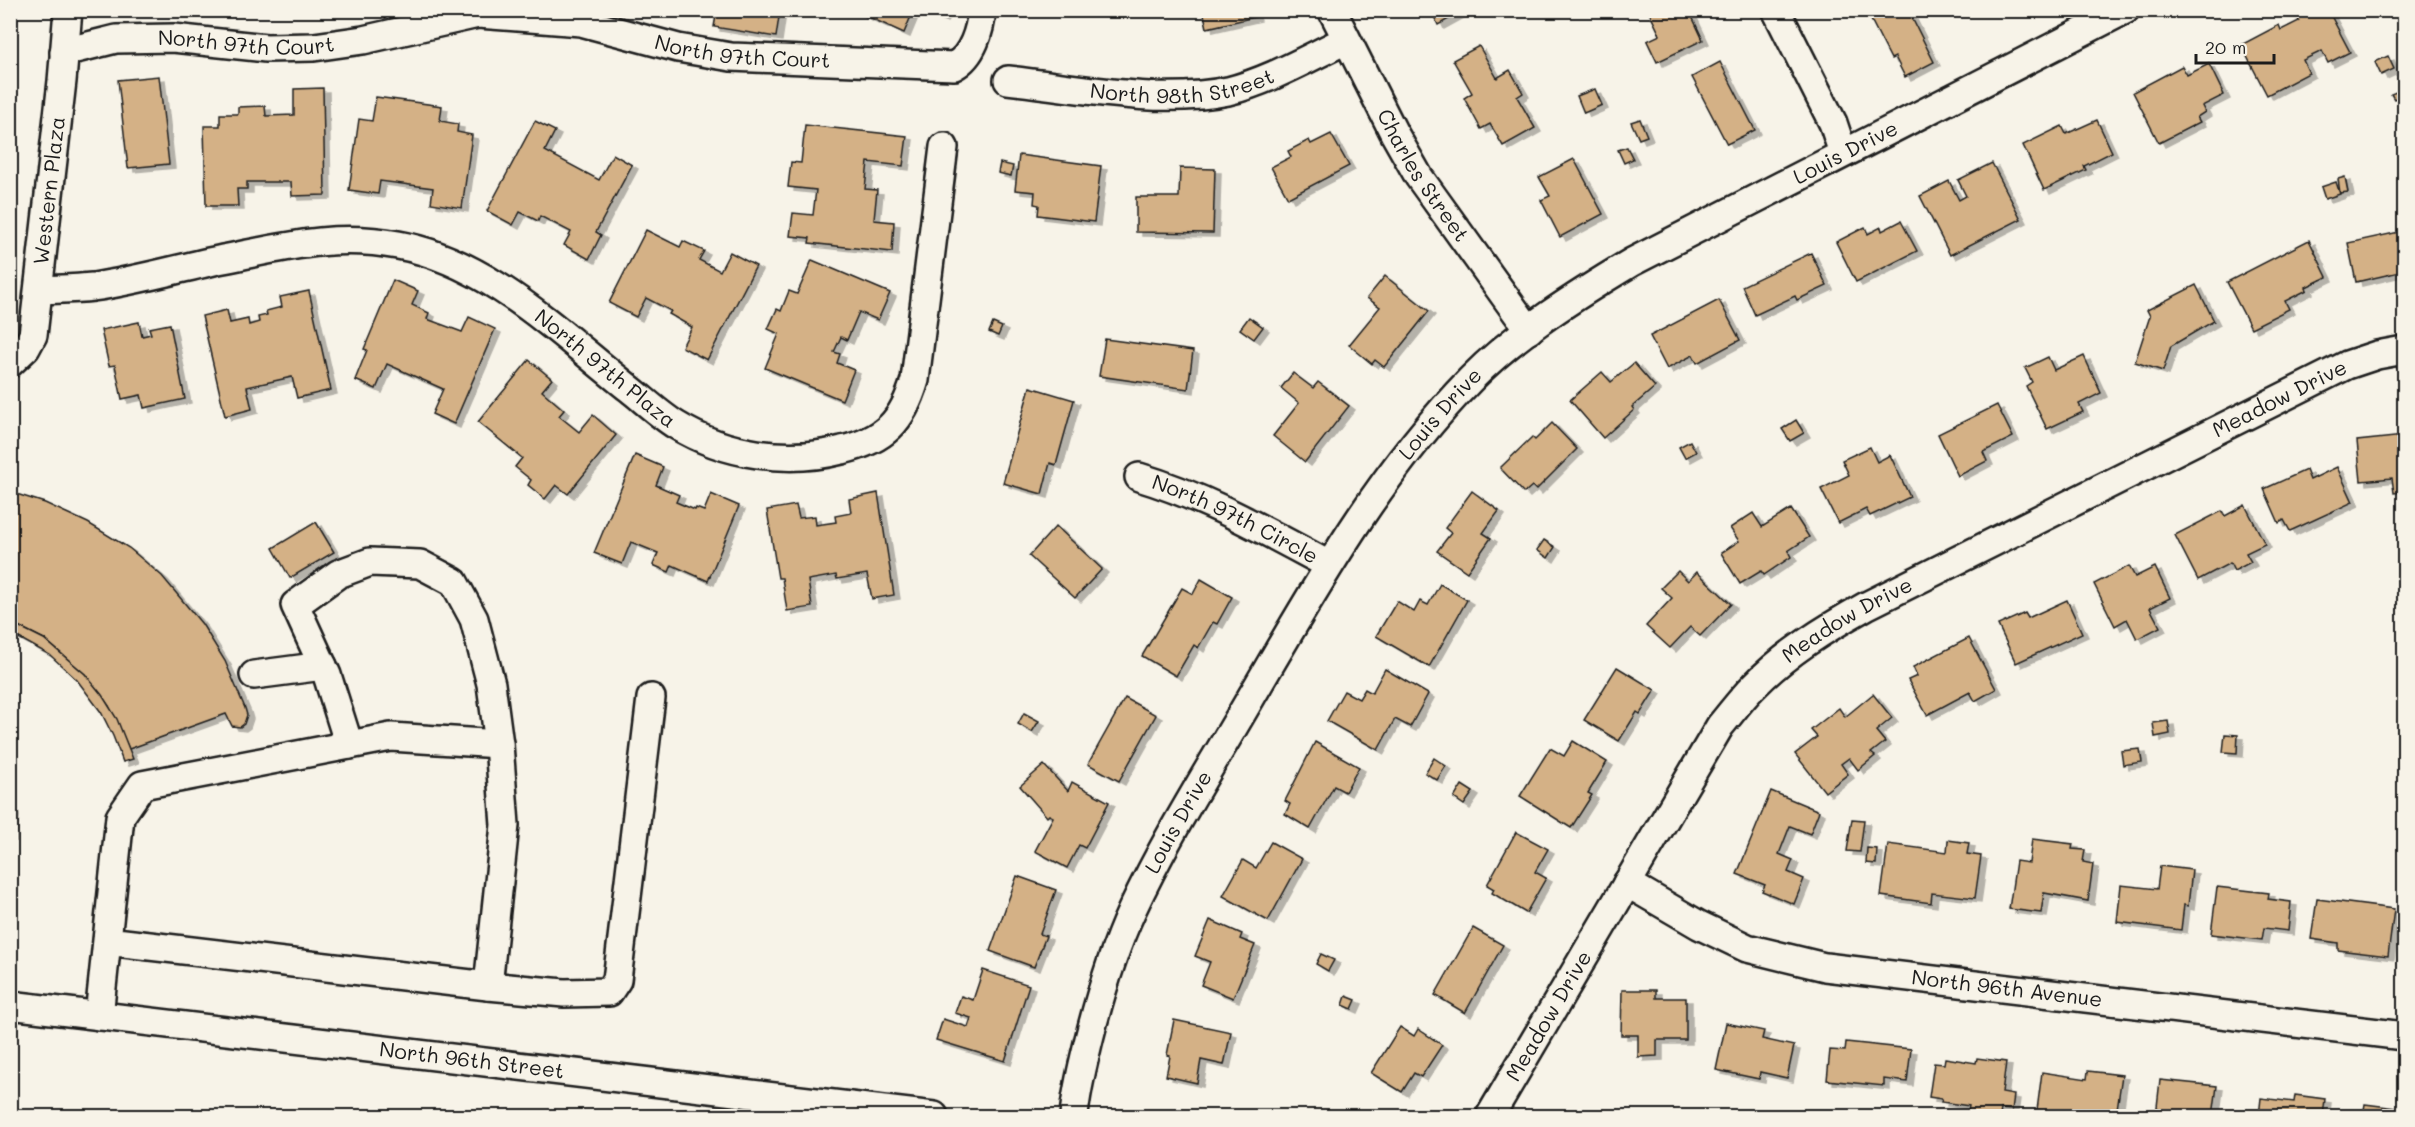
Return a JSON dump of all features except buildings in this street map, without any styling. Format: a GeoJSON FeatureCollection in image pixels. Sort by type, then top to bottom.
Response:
{"type":"FeatureCollection","features":[{"type":"Feature","properties":{"kind":"street","name":"Western Plaza"},"geometry":{"type":"LineString","coordinates":[[10,363],[26,348],[33,335],[68,10]]}},
{"type":"Feature","properties":{"kind":"street","name":"North 97th Court"},"geometry":{"type":"LineString","coordinates":[[63,52],[116,39],[173,38],[266,48],[314,47],[363,40],[478,14],[525,14],[581,22],[678,48],[731,57],[954,66],[962,62],[972,47],[982,10]]}},
{"type":"Feature","properties":{"kind":"street","name":"Charles Street"},"geometry":{"type":"LineString","coordinates":[[1332,10],[1394,133],[1419,177],[1529,330]]}},
{"type":"Feature","properties":{"kind":"street"},"geometry":{"type":"LineString","coordinates":[[1776,10],[1833,123],[1843,153]]}},
{"type":"Feature","properties":{"kind":"street","name":"Louis Drive"},"geometry":{"type":"LineString","coordinates":[[1074,1116],[1097,1008],[1113,956],[1132,909],[1171,835],[1329,564],[1372,499],[1416,439],[1473,377],[1529,330],[1572,298],[1632,262],[2125,10]]}},
{"type":"Feature","properties":{"kind":"street","name":"North 98th Street"},"geometry":{"type":"LineString","coordinates":[[1008,80],[1147,95],[1204,95],[1256,82],[1346,40]]}},
{"type":"Feature","properties":{"kind":"street","name":"North 97th Plaza"},"geometry":{"type":"LineString","coordinates":[[39,291],[93,287],[310,241],[359,240],[398,245],[448,260],[497,286],[676,425],[711,443],[763,455],[799,457],[833,453],[862,445],[883,434],[899,418],[908,402],[915,380],[944,147]]}},
{"type":"Feature","properties":{"kind":"street","name":"Meadow Drive"},"geometry":{"type":"LineString","coordinates":[[1490,1116],[1720,726],[1753,687],[1794,650],[1866,606],[2348,365],[2378,355],[2404,350]]}},
{"type":"Feature","properties":{"kind":"street","name":"North 97th Circle"},"geometry":{"type":"LineString","coordinates":[[1139,477],[1172,486],[1212,503],[1329,564]]}},
{"type":"Feature","properties":{"kind":"street"},"geometry":{"type":"LineString","coordinates":[[349,745],[323,666],[295,605],[338,574],[370,562],[420,564],[454,582],[474,619],[490,684],[499,744],[506,825],[488,986]]}},
{"type":"Feature","properties":{"kind":"street"},"geometry":{"type":"LineString","coordinates":[[254,675],[323,666]]}},
{"type":"Feature","properties":{"kind":"street"},"geometry":{"type":"LineString","coordinates":[[107,941],[488,986],[564,993],[609,992],[617,980],[651,698]]}},
{"type":"Feature","properties":{"kind":"street"},"geometry":{"type":"LineString","coordinates":[[99,1016],[120,816],[142,785],[391,738],[499,744]]}},
{"type":"Feature","properties":{"kind":"street","name":"North 96th Avenue"},"geometry":{"type":"LineString","coordinates":[[1627,883],[1699,925],[1747,948],[1825,967],[2404,1036]]}},
{"type":"Feature","properties":{"kind":"street","name":"North 96th Street"},"geometry":{"type":"LineString","coordinates":[[10,1005],[934,1116]]}}]}
